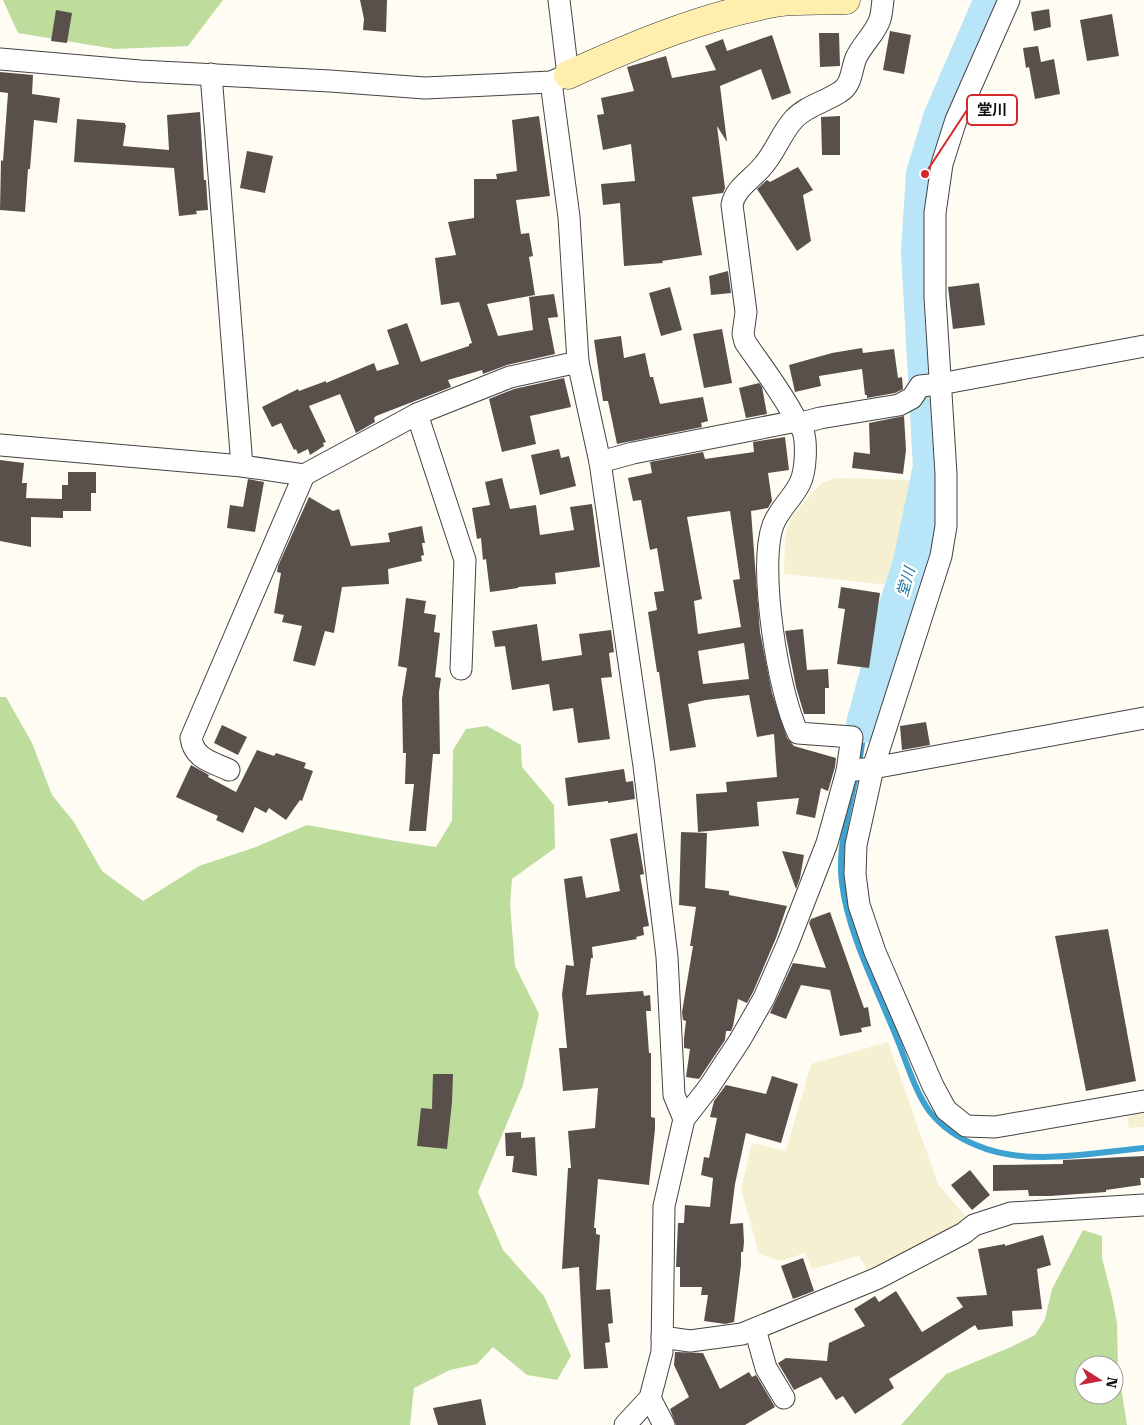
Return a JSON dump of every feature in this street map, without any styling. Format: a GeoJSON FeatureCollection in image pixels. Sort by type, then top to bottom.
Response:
{"type":"FeatureCollection","features":[{"type":"Feature","properties":{"kind":"street"},"geometry":{"type":"LineString","coordinates":[[559,0],[560,79],[578,362],[600,462],[644,766],[664,938],[674,1095],[684,1119]]}},
{"type":"Feature","properties":{"kind":"street"},"geometry":{"type":"LineString","coordinates":[[0,59],[131,70],[425,88],[560,79],[603,59],[664,35],[740,11],[783,1],[846,0]]}},
{"type":"Feature","properties":{"kind":"street"},"geometry":{"type":"LineString","coordinates":[[883,0],[880,19],[856,60],[848,84],[842,91],[805,110],[794,118],[773,153],[733,198],[732,205],[746,312],[743,334],[745,342],[788,404],[803,431],[806,455],[800,482],[773,524],[770,542],[767,582],[781,684],[792,721],[798,733],[852,737],[860,769],[855,874],[859,905],[875,952],[933,1086],[946,1110],[966,1126],[995,1127],[1144,1101]]}},
{"type":"Feature","properties":{"kind":"street"},"geometry":{"type":"LineString","coordinates":[[625,1425],[650,1398],[662,1352],[664,1206],[684,1119],[709,1087],[740,1040],[764,998],[788,943],[826,843],[860,769],[941,556],[946,526],[946,474],[932,385],[935,212],[942,164],[956,120],[1009,0]]}},
{"type":"Feature","properties":{"kind":"street"},"geometry":{"type":"LineString","coordinates":[[211,74],[242,466]]}},
{"type":"Feature","properties":{"kind":"street"},"geometry":{"type":"LineString","coordinates":[[600,462],[643,451],[899,404],[912,398],[920,386],[1144,346]]}},
{"type":"Feature","properties":{"kind":"street"},"geometry":{"type":"LineString","coordinates":[[0,445],[242,466],[304,475],[417,414],[510,378],[578,362]]}},
{"type":"Feature","properties":{"kind":"street"},"geometry":{"type":"LineString","coordinates":[[417,414],[465,560],[461,669]]}},
{"type":"Feature","properties":{"kind":"street"},"geometry":{"type":"LineString","coordinates":[[229,770],[197,755],[192,747],[191,738],[304,475]]}},
{"type":"Feature","properties":{"kind":"street"},"geometry":{"type":"LineString","coordinates":[[860,769],[1144,718]]}},
{"type":"Feature","properties":{"kind":"street"},"geometry":{"type":"LineString","coordinates":[[662,1337],[690,1341],[742,1334],[878,1278],[964,1233],[974,1225],[1011,1213],[1144,1205]]}},
{"type":"Feature","properties":{"kind":"street"},"geometry":{"type":"LineString","coordinates":[[755,1329],[766,1368],[784,1398]]}},
{"type":"Feature","properties":{"kind":"street"},"geometry":{"type":"LineString","coordinates":[[650,1398],[664,1425]]}},
{"type":"Feature","properties":{"kind":"shaded area"},"geometry":{"type":"Polygon","coordinates":[[[835,478],[916,480],[924,483],[898,586],[784,574],[785,538],[790,520],[822,483],[835,478]]]}},
{"type":"Feature","properties":{"kind":"shaded area"},"geometry":{"type":"Polygon","coordinates":[[[888,1042],[938,1184],[968,1219],[871,1276],[859,1256],[812,1269],[805,1253],[781,1261],[759,1254],[741,1189],[752,1143],[786,1151],[811,1064],[888,1042]]]}},
{"type":"Feature","properties":{"kind":"shaded area"},"geometry":{"type":"Polygon","coordinates":[[[1144,1113],[1144,1127],[1129,1128],[1127,1116],[1144,1113]]]}},
{"type":"Feature","properties":{"kind":"green space"},"geometry":{"type":"Polygon","coordinates":[[[3,0],[223,0],[188,46],[115,49],[18,33],[3,0]]]}},
{"type":"Feature","properties":{"kind":"green space"},"geometry":{"type":"Polygon","coordinates":[[[0,697],[6,697],[32,743],[52,795],[74,822],[102,871],[143,901],[199,866],[256,847],[307,825],[436,847],[452,821],[453,750],[466,729],[487,726],[521,745],[522,767],[554,805],[555,848],[512,879],[510,904],[515,966],[539,1014],[523,1085],[478,1192],[503,1250],[544,1296],[571,1356],[557,1380],[527,1375],[493,1347],[477,1364],[450,1370],[414,1388],[410,1425],[0,1425],[0,697]]]}},
{"type":"Feature","properties":{"kind":"green space"},"geometry":{"type":"Polygon","coordinates":[[[1083,1230],[1102,1236],[1102,1258],[1117,1323],[1118,1355],[1074,1355],[1074,1405],[1124,1405],[1127,1425],[901,1425],[946,1374],[1035,1335],[1045,1319],[1052,1289],[1083,1230]]]}},
{"type":"Feature","properties":{"kind":"building"},"geometry":{"type":"Polygon","coordinates":[[[360,0],[387,0],[386,32],[363,30],[364,19],[360,0]]]}},
{"type":"Feature","properties":{"kind":"building"},"geometry":{"type":"Polygon","coordinates":[[[1049,9],[1051,27],[1034,31],[1031,12],[1049,9]]]}},
{"type":"Feature","properties":{"kind":"building"},"geometry":{"type":"Polygon","coordinates":[[[56,10],[72,13],[67,43],[51,41],[56,10]]]}},
{"type":"Feature","properties":{"kind":"building"},"geometry":{"type":"Polygon","coordinates":[[[1112,14],[1119,56],[1087,61],[1080,20],[1112,14]]]}},
{"type":"Feature","properties":{"kind":"building"},"geometry":{"type":"Polygon","coordinates":[[[890,31],[911,35],[904,74],[883,70],[890,31]]]}},
{"type":"Feature","properties":{"kind":"building"},"geometry":{"type":"Polygon","coordinates":[[[819,33],[839,33],[840,66],[820,67],[819,33]]]}},
{"type":"Feature","properties":{"kind":"building"},"geometry":{"type":"Polygon","coordinates":[[[772,35],[791,93],[772,100],[761,69],[720,86],[727,142],[717,126],[725,188],[723,193],[692,197],[702,255],[662,261],[663,263],[624,266],[620,203],[603,205],[601,184],[635,181],[631,144],[603,150],[597,115],[604,114],[601,98],[634,91],[627,67],[666,56],[672,78],[716,70],[705,46],[723,39],[727,51],[772,35]]]}},
{"type":"Feature","properties":{"kind":"building"},"geometry":{"type":"Polygon","coordinates":[[[1038,46],[1041,62],[1054,59],[1060,94],[1035,99],[1029,67],[1026,68],[1023,48],[1038,46]]]}},
{"type":"Feature","properties":{"kind":"building"},"geometry":{"type":"Polygon","coordinates":[[[0,72],[33,75],[32,94],[60,98],[57,123],[34,120],[25,212],[0,210],[1,160],[3,161],[8,93],[0,92],[0,72]]]}},
{"type":"Feature","properties":{"kind":"building"},"geometry":{"type":"Polygon","coordinates":[[[200,112],[204,180],[206,180],[208,210],[196,211],[197,214],[179,216],[174,168],[74,162],[77,119],[125,123],[123,146],[169,150],[167,115],[200,112]]]}},
{"type":"Feature","properties":{"kind":"building"},"geometry":{"type":"Polygon","coordinates":[[[539,116],[550,196],[516,200],[521,234],[529,233],[533,256],[529,257],[535,295],[487,304],[498,336],[533,330],[529,297],[554,294],[558,317],[548,318],[555,354],[507,365],[483,374],[482,370],[448,380],[451,387],[376,416],[374,418],[375,422],[356,433],[340,394],[309,406],[326,442],[323,443],[324,446],[310,455],[308,449],[298,454],[296,449],[294,450],[281,423],[272,427],[262,407],[298,389],[299,391],[326,381],[326,383],[374,363],[377,371],[399,364],[387,330],[407,323],[421,362],[469,346],[472,343],[459,302],[441,305],[435,258],[456,255],[448,222],[474,218],[474,179],[497,179],[496,174],[517,171],[512,120],[539,116]]]}},
{"type":"Feature","properties":{"kind":"building"},"geometry":{"type":"Polygon","coordinates":[[[840,116],[840,155],[822,155],[821,117],[840,116]]]}},
{"type":"Feature","properties":{"kind":"building"},"geometry":{"type":"Polygon","coordinates":[[[247,151],[273,156],[265,193],[240,188],[247,151]]]}},
{"type":"Feature","properties":{"kind":"building"},"geometry":{"type":"Polygon","coordinates":[[[798,167],[813,190],[803,195],[811,241],[797,251],[757,189],[767,180],[770,182],[798,167]]]}},
{"type":"Feature","properties":{"kind":"building"},"geometry":{"type":"Polygon","coordinates":[[[728,271],[731,293],[711,295],[709,276],[728,271]]]}},
{"type":"Feature","properties":{"kind":"building"},"geometry":{"type":"Polygon","coordinates":[[[979,283],[985,325],[953,329],[948,287],[979,283]]]}},
{"type":"Feature","properties":{"kind":"building"},"geometry":{"type":"Polygon","coordinates":[[[670,287],[682,330],[661,336],[649,293],[670,287]]]}},
{"type":"Feature","properties":{"kind":"building"},"geometry":{"type":"Polygon","coordinates":[[[722,329],[732,383],[704,388],[693,334],[722,329]]]}},
{"type":"Feature","properties":{"kind":"building"},"geometry":{"type":"Polygon","coordinates":[[[621,336],[624,358],[645,353],[650,377],[653,377],[660,404],[703,397],[708,421],[701,423],[702,427],[617,444],[608,401],[603,401],[594,340],[621,336]]]}},
{"type":"Feature","properties":{"kind":"building"},"geometry":{"type":"Polygon","coordinates":[[[862,348],[863,353],[894,349],[898,378],[902,377],[903,389],[895,393],[867,398],[862,369],[819,376],[821,386],[795,392],[789,365],[832,353],[862,348]]]}},
{"type":"Feature","properties":{"kind":"building"},"geometry":{"type":"Polygon","coordinates":[[[564,378],[571,407],[530,416],[536,444],[502,452],[489,399],[514,389],[564,378]]]}},
{"type":"Feature","properties":{"kind":"building"},"geometry":{"type":"Polygon","coordinates":[[[759,383],[762,387],[767,414],[746,418],[739,388],[759,383]]]}},
{"type":"Feature","properties":{"kind":"building"},"geometry":{"type":"Polygon","coordinates":[[[904,416],[906,450],[903,474],[852,468],[854,452],[870,454],[869,423],[904,416]]]}},
{"type":"Feature","properties":{"kind":"building"},"geometry":{"type":"Polygon","coordinates":[[[785,437],[789,470],[768,473],[772,501],[768,508],[751,511],[760,632],[772,693],[787,738],[794,746],[836,758],[835,767],[828,791],[821,788],[815,818],[796,814],[799,798],[757,802],[759,826],[698,832],[696,794],[727,792],[726,782],[777,777],[774,734],[757,737],[749,695],[706,700],[688,704],[696,747],[670,751],[648,612],[657,610],[654,592],[664,591],[657,548],[650,550],[641,500],[633,501],[628,478],[652,473],[650,462],[703,452],[705,459],[754,452],[753,442],[785,437]],[[730,511],[687,517],[702,599],[694,601],[698,634],[741,627],[733,580],[740,579],[730,511]],[[744,643],[698,651],[703,684],[749,679],[744,643]]]}},
{"type":"Feature","properties":{"kind":"building"},"geometry":{"type":"Polygon","coordinates":[[[559,449],[561,458],[569,456],[576,486],[540,495],[531,455],[559,449]]]}},
{"type":"Feature","properties":{"kind":"building"},"geometry":{"type":"Polygon","coordinates":[[[0,460],[24,463],[22,483],[27,483],[26,498],[62,499],[62,485],[68,485],[68,472],[96,472],[96,493],[91,493],[91,511],[63,511],[63,518],[31,517],[31,547],[0,541],[0,460]]]}},
{"type":"Feature","properties":{"kind":"building"},"geometry":{"type":"Polygon","coordinates":[[[502,478],[510,509],[536,505],[540,535],[574,530],[570,507],[592,504],[600,567],[555,573],[556,584],[518,587],[490,592],[486,559],[483,560],[481,538],[477,539],[472,508],[490,505],[485,482],[502,478]]]}},
{"type":"Feature","properties":{"kind":"building"},"geometry":{"type":"Polygon","coordinates":[[[248,479],[264,482],[255,532],[227,528],[230,505],[243,507],[248,479]]]}},
{"type":"Feature","properties":{"kind":"building"},"geometry":{"type":"Polygon","coordinates":[[[309,497],[333,511],[339,509],[351,546],[390,542],[388,533],[422,526],[425,543],[422,543],[424,555],[421,556],[422,561],[388,569],[389,584],[342,587],[334,633],[325,631],[315,666],[293,661],[302,626],[282,622],[284,615],[274,613],[281,573],[277,572],[278,566],[309,497]]]}},
{"type":"Feature","properties":{"kind":"building"},"geometry":{"type":"Polygon","coordinates":[[[841,587],[880,593],[869,668],[837,664],[845,609],[838,608],[841,587]]]}},
{"type":"Feature","properties":{"kind":"building"},"geometry":{"type":"Polygon","coordinates":[[[406,598],[426,601],[424,613],[436,615],[434,632],[440,633],[435,677],[441,678],[439,692],[440,754],[433,754],[426,831],[409,831],[414,784],[405,784],[406,753],[403,753],[402,699],[407,668],[398,666],[406,598]]]}},
{"type":"Feature","properties":{"kind":"building"},"geometry":{"type":"Polygon","coordinates":[[[537,624],[542,661],[582,655],[579,634],[611,630],[614,652],[609,653],[612,677],[601,678],[610,739],[578,743],[573,708],[553,711],[549,684],[512,690],[505,646],[495,647],[492,631],[537,624]]]}},
{"type":"Feature","properties":{"kind":"building"},"geometry":{"type":"Polygon","coordinates":[[[803,629],[807,670],[828,669],[829,688],[825,688],[825,714],[804,714],[796,687],[785,631],[803,629]]]}},
{"type":"Feature","properties":{"kind":"building"},"geometry":{"type":"Polygon","coordinates":[[[926,722],[930,745],[902,750],[900,726],[926,722]]]}},
{"type":"Feature","properties":{"kind":"building"},"geometry":{"type":"Polygon","coordinates":[[[222,725],[247,737],[238,755],[214,743],[222,725]]]}},
{"type":"Feature","properties":{"kind":"building"},"geometry":{"type":"Polygon","coordinates":[[[257,750],[274,756],[276,753],[306,763],[304,768],[313,771],[302,801],[300,800],[286,820],[269,808],[266,813],[255,807],[243,833],[216,820],[218,816],[176,797],[191,765],[209,775],[208,777],[236,792],[257,750]]]}},
{"type":"Feature","properties":{"kind":"building"},"geometry":{"type":"Polygon","coordinates":[[[624,769],[626,782],[633,781],[635,799],[568,806],[565,778],[624,769]]]}},
{"type":"Feature","properties":{"kind":"building"},"geometry":{"type":"Polygon","coordinates":[[[681,832],[707,833],[705,888],[729,891],[729,895],[787,906],[776,938],[753,992],[747,1003],[738,999],[731,1031],[726,1031],[725,1040],[699,1079],[686,1077],[690,1049],[684,1048],[686,1021],[683,1020],[682,1012],[693,946],[690,946],[696,907],[679,905],[681,832]]]}},
{"type":"Feature","properties":{"kind":"building"},"geometry":{"type":"Polygon","coordinates":[[[637,833],[644,874],[640,875],[649,926],[643,927],[644,935],[636,937],[637,939],[592,947],[593,958],[591,958],[586,995],[643,991],[644,996],[650,995],[651,1011],[646,1011],[649,1053],[651,1053],[651,1117],[655,1118],[655,1129],[649,1185],[598,1179],[594,1228],[596,1228],[596,1234],[600,1235],[596,1290],[610,1289],[613,1323],[608,1324],[610,1342],[605,1343],[608,1368],[584,1369],[579,1267],[562,1269],[568,1168],[571,1168],[568,1131],[595,1128],[598,1088],[563,1091],[559,1048],[567,1048],[562,994],[566,965],[574,966],[564,879],[582,876],[586,898],[620,891],[610,839],[637,833]]]}},
{"type":"Feature","properties":{"kind":"building"},"geometry":{"type":"Polygon","coordinates":[[[782,851],[804,855],[796,889],[782,851]]]}},
{"type":"Feature","properties":{"kind":"building"},"geometry":{"type":"Polygon","coordinates":[[[830,912],[864,1008],[868,1007],[871,1026],[861,1028],[862,1032],[840,1036],[830,990],[801,985],[786,1019],[770,1013],[793,963],[826,968],[809,923],[811,919],[830,912]]]}},
{"type":"Feature","properties":{"kind":"building"},"geometry":{"type":"Polygon","coordinates":[[[1108,929],[1136,1081],[1086,1091],[1055,936],[1108,929]]]}},
{"type":"Feature","properties":{"kind":"building"},"geometry":{"type":"Polygon","coordinates":[[[433,1074],[453,1074],[447,1149],[417,1146],[421,1108],[432,1109],[433,1074]]]}},
{"type":"Feature","properties":{"kind":"building"},"geometry":{"type":"Polygon","coordinates":[[[772,1076],[798,1084],[781,1143],[746,1133],[735,1184],[730,1224],[743,1223],[744,1242],[743,1252],[741,1252],[734,1322],[725,1324],[704,1321],[708,1295],[701,1295],[702,1287],[680,1287],[680,1267],[676,1267],[678,1223],[684,1223],[685,1205],[710,1207],[713,1178],[701,1175],[704,1157],[709,1158],[717,1118],[710,1117],[714,1101],[726,1085],[766,1094],[772,1076]]]}},
{"type":"Feature","properties":{"kind":"building"},"geometry":{"type":"Polygon","coordinates":[[[521,1132],[521,1138],[535,1137],[537,1176],[512,1172],[514,1156],[506,1156],[505,1133],[521,1132]]]}},
{"type":"Feature","properties":{"kind":"building"},"geometry":{"type":"Polygon","coordinates":[[[1144,1156],[1144,1178],[1140,1178],[1141,1185],[1106,1190],[1106,1192],[1050,1196],[1029,1196],[1028,1190],[993,1191],[993,1165],[1063,1164],[1063,1160],[1144,1156]]]}},
{"type":"Feature","properties":{"kind":"building"},"geometry":{"type":"Polygon","coordinates":[[[970,1170],[990,1195],[972,1210],[951,1185],[970,1170]]]}},
{"type":"Feature","properties":{"kind":"building"},"geometry":{"type":"Polygon","coordinates":[[[1043,1235],[1051,1265],[1037,1269],[1042,1309],[1012,1311],[1013,1326],[978,1330],[975,1325],[889,1379],[894,1388],[855,1414],[843,1396],[836,1400],[821,1377],[794,1390],[778,1363],[786,1358],[827,1361],[829,1343],[865,1326],[854,1309],[875,1296],[879,1302],[896,1291],[922,1332],[963,1307],[956,1297],[987,1295],[978,1249],[1005,1244],[1005,1246],[1043,1235]]]}},
{"type":"Feature","properties":{"kind":"building"},"geometry":{"type":"Polygon","coordinates":[[[803,1258],[814,1291],[793,1299],[781,1266],[803,1258]]]}},
{"type":"Feature","properties":{"kind":"building"},"geometry":{"type":"Polygon","coordinates":[[[675,1352],[703,1353],[720,1389],[749,1372],[752,1377],[756,1375],[775,1407],[745,1425],[676,1425],[670,1409],[689,1397],[674,1365],[675,1352]]]}},
{"type":"Feature","properties":{"kind":"building"},"geometry":{"type":"Polygon","coordinates":[[[481,1399],[486,1425],[438,1425],[433,1408],[481,1399]]]}},
{"type":"Feature","properties":{"kind":"waterway","name":"堂川"},"geometry":{"type":"LineString","coordinates":[[865,724],[894,618],[912,562],[932,467],[920,251],[925,174],[942,118],[993,0]]}},
{"type":"Feature","properties":{"kind":"waterway"},"geometry":{"type":"LineString","coordinates":[[860,757],[865,724]]}},
{"type":"Feature","properties":{"kind":"waterway"},"geometry":{"type":"LineString","coordinates":[[856,774],[841,856],[845,902],[864,961],[915,1085],[930,1112],[951,1132],[995,1152],[1037,1157],[1059,1157],[1144,1148]]}},
{"type":"Feature","properties":{"kind":"place","name":"堂川"},"geometry":{"type":"Point","coordinates":[925,174]}}]}
